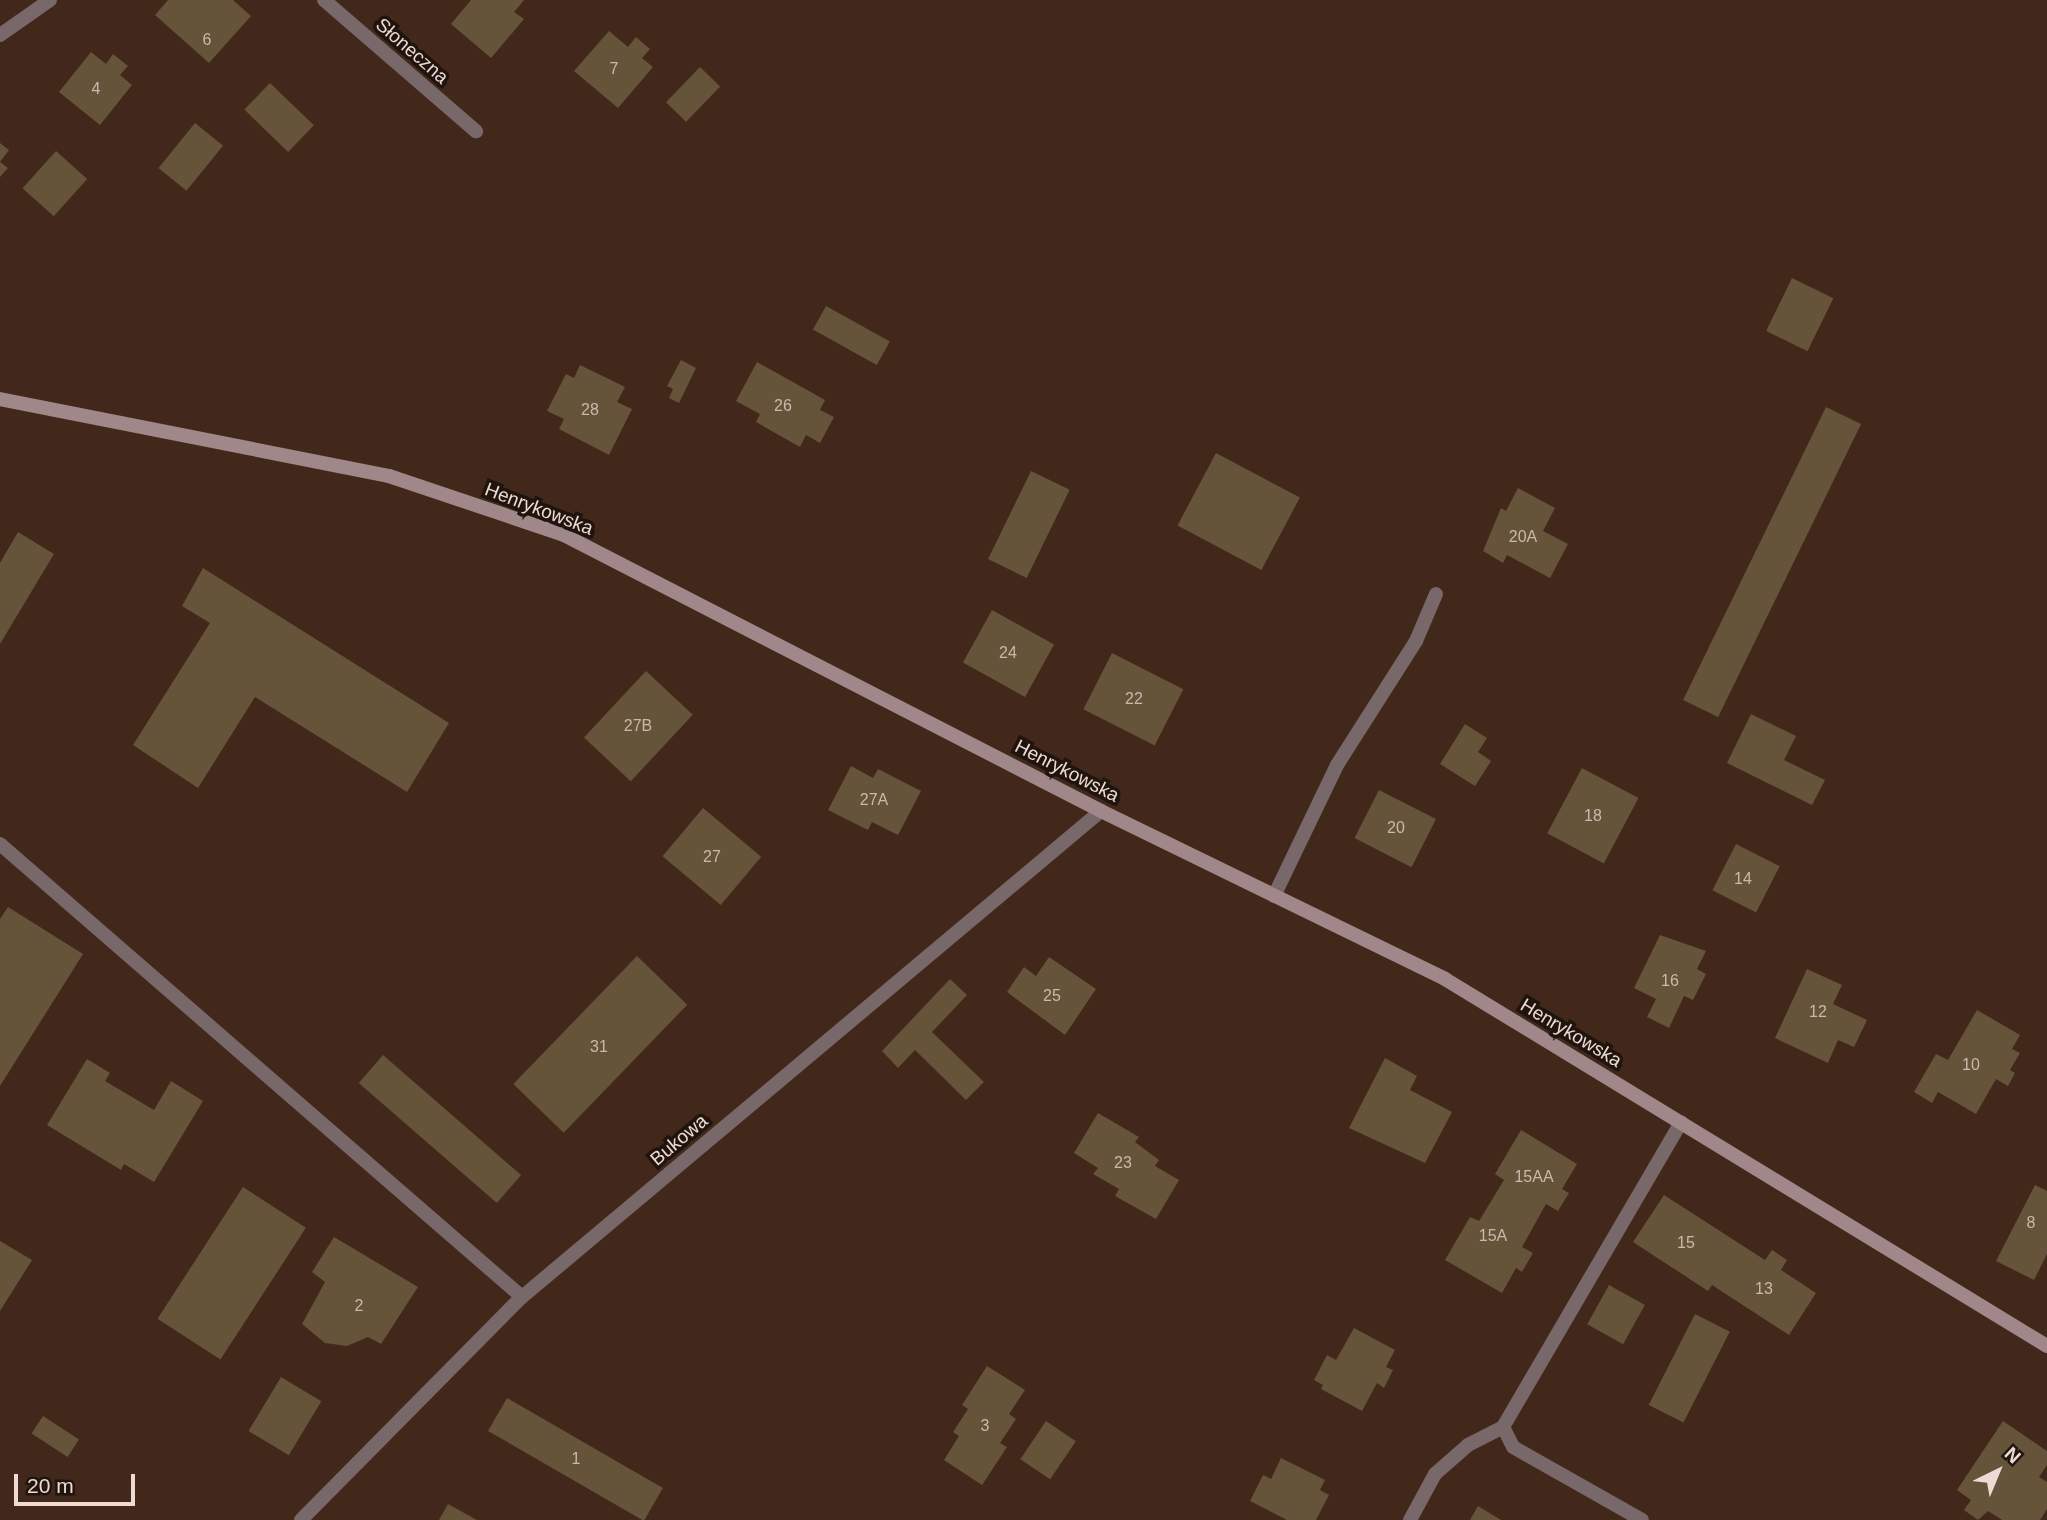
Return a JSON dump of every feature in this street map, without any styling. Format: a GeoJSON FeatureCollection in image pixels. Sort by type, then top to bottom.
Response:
{"type":"FeatureCollection","features":[{"type":"Feature","properties":{"kind":"street"},"geometry":{"type":"LineString","coordinates":[[0,35],[50,0]]}},
{"type":"Feature","properties":{"kind":"street","name":"Słoneczna"},"geometry":{"type":"LineString","coordinates":[[324,0],[476,131]]}},
{"type":"Feature","properties":{"kind":"street","name":"Henrykowska"},"geometry":{"type":"LineString","coordinates":[[0,399],[389,476],[564,535],[1101,811],[1445,979],[2047,1346]]}},
{"type":"Feature","properties":{"kind":"street"},"geometry":{"type":"LineString","coordinates":[[1273,896],[1337,765],[1416,640],[1436,594]]}},
{"type":"Feature","properties":{"kind":"street","name":"Bukowa"},"geometry":{"type":"LineString","coordinates":[[301,1520],[522,1297],[1101,811]]}},
{"type":"Feature","properties":{"kind":"street"},"geometry":{"type":"LineString","coordinates":[[0,844],[522,1297]]}},
{"type":"Feature","properties":{"kind":"street"},"geometry":{"type":"LineString","coordinates":[[1410,1520],[1435,1474],[1468,1445],[1503,1427],[1681,1122]]}},
{"type":"Feature","properties":{"kind":"street"},"geometry":{"type":"LineString","coordinates":[[1503,1427],[1513,1447],[1642,1520]]}},
{"type":"Feature","properties":{"kind":"building"},"geometry":{"type":"Polygon","coordinates":[[[168,0],[233,0],[251,16],[209,63],[155,15],[168,0]]]}},
{"type":"Feature","properties":{"kind":"building"},"geometry":{"type":"Polygon","coordinates":[[[471,0],[524,0],[514,12],[524,19],[491,58],[451,24],[471,0]]]}},
{"type":"Feature","properties":{"kind":"building"},"geometry":{"type":"Polygon","coordinates":[[[609,31],[628,47],[636,37],[650,49],[642,58],[653,67],[618,108],[574,71],[609,31]]]}},
{"type":"Feature","properties":{"kind":"building"},"geometry":{"type":"Polygon","coordinates":[[[91,52],[106,64],[113,54],[128,66],[120,75],[132,85],[100,125],[59,92],[91,52]]]}},
{"type":"Feature","properties":{"kind":"building"},"geometry":{"type":"Polygon","coordinates":[[[700,67],[720,86],[686,122],[666,102],[700,67]]]}},
{"type":"Feature","properties":{"kind":"building"},"geometry":{"type":"Polygon","coordinates":[[[270,83],[314,125],[288,152],[244,110],[270,83]]]}},
{"type":"Feature","properties":{"kind":"building"},"geometry":{"type":"Polygon","coordinates":[[[195,123],[223,146],[186,191],[158,168],[195,123]]]}},
{"type":"Feature","properties":{"kind":"building"},"geometry":{"type":"Polygon","coordinates":[[[0,143],[9,150],[0,162],[0,143]]]}},
{"type":"Feature","properties":{"kind":"building"},"geometry":{"type":"Polygon","coordinates":[[[56,151],[87,179],[54,216],[23,188],[56,151]]]}},
{"type":"Feature","properties":{"kind":"building"},"geometry":{"type":"Polygon","coordinates":[[[0,162],[8,168],[0,177],[0,162]]]}},
{"type":"Feature","properties":{"kind":"building"},"geometry":{"type":"Polygon","coordinates":[[[1792,278],[1833,298],[1807,351],[1766,331],[1792,278]]]}},
{"type":"Feature","properties":{"kind":"building"},"geometry":{"type":"Polygon","coordinates":[[[826,306],[890,341],[877,365],[813,330],[826,306]]]}},
{"type":"Feature","properties":{"kind":"building"},"geometry":{"type":"Polygon","coordinates":[[[681,360],[696,368],[679,403],[669,398],[673,389],[667,386],[681,360]]]}},
{"type":"Feature","properties":{"kind":"building"},"geometry":{"type":"Polygon","coordinates":[[[757,362],[825,400],[820,410],[834,417],[820,443],[806,435],[800,447],[756,422],[760,414],[736,401],[757,362]]]}},
{"type":"Feature","properties":{"kind":"building"},"geometry":{"type":"Polygon","coordinates":[[[580,365],[625,387],[617,402],[632,409],[609,455],[559,429],[564,419],[547,411],[566,374],[574,378],[580,365]]]}},
{"type":"Feature","properties":{"kind":"building"},"geometry":{"type":"Polygon","coordinates":[[[1826,407],[1861,424],[1718,717],[1683,700],[1826,407]]]}},
{"type":"Feature","properties":{"kind":"building"},"geometry":{"type":"Polygon","coordinates":[[[1216,453],[1300,498],[1261,570],[1178,525],[1216,453]]]}},
{"type":"Feature","properties":{"kind":"building"},"geometry":{"type":"Polygon","coordinates":[[[1031,471],[1070,490],[1027,578],[988,559],[1031,471]]]}},
{"type":"Feature","properties":{"kind":"building"},"geometry":{"type":"Polygon","coordinates":[[[1518,488],[1555,508],[1543,531],[1568,544],[1550,578],[1507,555],[1503,563],[1483,551],[1501,508],[1506,511],[1518,488]]]}},
{"type":"Feature","properties":{"kind":"building"},"geometry":{"type":"Polygon","coordinates":[[[18,532],[54,554],[0,644],[0,563],[18,532]]]}},
{"type":"Feature","properties":{"kind":"building"},"geometry":{"type":"Polygon","coordinates":[[[203,568],[449,723],[407,792],[255,697],[198,788],[133,745],[210,623],[182,606],[203,568]]]}},
{"type":"Feature","properties":{"kind":"building"},"geometry":{"type":"Polygon","coordinates":[[[992,610],[1054,644],[1025,697],[963,662],[992,610]]]}},
{"type":"Feature","properties":{"kind":"building"},"geometry":{"type":"Polygon","coordinates":[[[1112,653],[1183,689],[1155,745],[1083,709],[1112,653]]]}},
{"type":"Feature","properties":{"kind":"building"},"geometry":{"type":"Polygon","coordinates":[[[646,671],[693,715],[631,781],[584,738],[646,671]]]}},
{"type":"Feature","properties":{"kind":"building"},"geometry":{"type":"Polygon","coordinates":[[[1751,714],[1796,736],[1784,760],[1825,780],[1812,805],[1727,763],[1751,714]]]}},
{"type":"Feature","properties":{"kind":"building"},"geometry":{"type":"Polygon","coordinates":[[[1465,724],[1487,738],[1478,752],[1491,761],[1475,786],[1440,764],[1465,724]]]}},
{"type":"Feature","properties":{"kind":"building"},"geometry":{"type":"Polygon","coordinates":[[[851,766],[873,778],[878,769],[921,791],[898,835],[872,822],[868,830],[828,810],[851,766]]]}},
{"type":"Feature","properties":{"kind":"building"},"geometry":{"type":"Polygon","coordinates":[[[1582,768],[1639,798],[1604,863],[1547,833],[1582,768]]]}},
{"type":"Feature","properties":{"kind":"building"},"geometry":{"type":"Polygon","coordinates":[[[1379,790],[1436,819],[1412,867],[1354,838],[1379,790]]]}},
{"type":"Feature","properties":{"kind":"building"},"geometry":{"type":"Polygon","coordinates":[[[703,808],[761,857],[721,905],[663,856],[703,808]]]}},
{"type":"Feature","properties":{"kind":"building"},"geometry":{"type":"Polygon","coordinates":[[[1736,844],[1780,866],[1756,913],[1712,890],[1736,844]]]}},
{"type":"Feature","properties":{"kind":"building"},"geometry":{"type":"Polygon","coordinates":[[[8,907],[83,954],[0,1086],[0,919],[8,907]]]}},
{"type":"Feature","properties":{"kind":"building"},"geometry":{"type":"Polygon","coordinates":[[[1660,935],[1706,951],[1697,969],[1706,974],[1693,1000],[1684,996],[1669,1028],[1647,1017],[1656,999],[1634,988],[1660,935]]]}},
{"type":"Feature","properties":{"kind":"building"},"geometry":{"type":"Polygon","coordinates":[[[637,956],[687,1005],[564,1133],[513,1084],[637,956]]]}},
{"type":"Feature","properties":{"kind":"building"},"geometry":{"type":"Polygon","coordinates":[[[1049,957],[1096,989],[1065,1035],[1007,992],[1024,967],[1036,976],[1049,957]]]}},
{"type":"Feature","properties":{"kind":"building"},"geometry":{"type":"Polygon","coordinates":[[[1807,969],[1842,985],[1833,1004],[1867,1020],[1854,1047],[1838,1040],[1828,1063],[1775,1038],[1807,969]]]}},
{"type":"Feature","properties":{"kind":"building"},"geometry":{"type":"Polygon","coordinates":[[[950,979],[967,995],[932,1032],[984,1082],[966,1100],[915,1050],[898,1068],[882,1051],[950,979]]]}},
{"type":"Feature","properties":{"kind":"building"},"geometry":{"type":"Polygon","coordinates":[[[1977,1010],[2020,1035],[2012,1049],[2020,1053],[2010,1070],[2015,1073],[2008,1086],[1996,1079],[1976,1114],[1938,1092],[1932,1103],[1914,1092],[1936,1054],[1948,1060],[1977,1010]]]}},
{"type":"Feature","properties":{"kind":"building"},"geometry":{"type":"Polygon","coordinates":[[[383,1055],[521,1175],[497,1203],[359,1083],[383,1055]]]}},
{"type":"Feature","properties":{"kind":"building"},"geometry":{"type":"Polygon","coordinates":[[[1385,1058],[1417,1076],[1410,1090],[1452,1112],[1425,1163],[1349,1128],[1385,1058]]]}},
{"type":"Feature","properties":{"kind":"building"},"geometry":{"type":"Polygon","coordinates":[[[87,1059],[110,1073],[105,1081],[154,1110],[171,1081],[203,1101],[154,1182],[124,1164],[121,1170],[47,1125],[87,1059]]]}},
{"type":"Feature","properties":{"kind":"building"},"geometry":{"type":"Polygon","coordinates":[[[1098,1113],[1139,1137],[1135,1142],[1159,1160],[1155,1166],[1179,1180],[1156,1219],[1115,1196],[1119,1189],[1093,1174],[1098,1168],[1074,1153],[1098,1113]]]}},
{"type":"Feature","properties":{"kind":"building"},"geometry":{"type":"Polygon","coordinates":[[[1521,1130],[1577,1164],[1562,1189],[1569,1193],[1558,1211],[1546,1204],[1522,1247],[1533,1253],[1522,1272],[1516,1268],[1502,1293],[1445,1260],[1470,1217],[1479,1221],[1504,1180],[1495,1174],[1521,1130]]]}},
{"type":"Feature","properties":{"kind":"building"},"geometry":{"type":"Polygon","coordinates":[[[2035,1185],[2047,1191],[2047,1254],[2034,1280],[1996,1261],[2035,1185]]]}},
{"type":"Feature","properties":{"kind":"building"},"geometry":{"type":"Polygon","coordinates":[[[243,1187],[306,1228],[220,1360],[157,1319],[243,1187]]]}},
{"type":"Feature","properties":{"kind":"building"},"geometry":{"type":"Polygon","coordinates":[[[1664,1195],[1765,1260],[1772,1250],[1787,1260],[1781,1270],[1816,1293],[1789,1335],[1712,1285],[1708,1291],[1633,1242],[1664,1195]]]}},
{"type":"Feature","properties":{"kind":"building"},"geometry":{"type":"Polygon","coordinates":[[[334,1237],[418,1287],[381,1344],[368,1337],[347,1346],[325,1343],[302,1324],[325,1282],[312,1272],[334,1237]]]}},
{"type":"Feature","properties":{"kind":"building"},"geometry":{"type":"Polygon","coordinates":[[[0,1241],[32,1260],[0,1311],[0,1241]]]}},
{"type":"Feature","properties":{"kind":"building"},"geometry":{"type":"Polygon","coordinates":[[[1609,1285],[1645,1305],[1623,1344],[1587,1324],[1609,1285]]]}},
{"type":"Feature","properties":{"kind":"building"},"geometry":{"type":"Polygon","coordinates":[[[1695,1314],[1730,1332],[1683,1423],[1649,1405],[1695,1314]]]}},
{"type":"Feature","properties":{"kind":"building"},"geometry":{"type":"Polygon","coordinates":[[[1354,1328],[1395,1350],[1386,1367],[1393,1370],[1384,1388],[1377,1383],[1362,1411],[1321,1389],[1323,1385],[1314,1380],[1327,1355],[1336,1360],[1354,1328]]]}},
{"type":"Feature","properties":{"kind":"building"},"geometry":{"type":"Polygon","coordinates":[[[987,1366],[1025,1390],[1009,1414],[1016,1419],[1000,1443],[1007,1447],[982,1485],[944,1460],[959,1436],[953,1432],[968,1409],[962,1405],[987,1366]]]}},
{"type":"Feature","properties":{"kind":"building"},"geometry":{"type":"Polygon","coordinates":[[[281,1377],[321,1401],[289,1455],[249,1431],[281,1377]]]}},
{"type":"Feature","properties":{"kind":"building"},"geometry":{"type":"Polygon","coordinates":[[[507,1398],[663,1488],[642,1520],[488,1431],[507,1398]]]}},
{"type":"Feature","properties":{"kind":"building"},"geometry":{"type":"Polygon","coordinates":[[[43,1416],[79,1439],[68,1457],[32,1434],[43,1416]]]}},
{"type":"Feature","properties":{"kind":"building"},"geometry":{"type":"Polygon","coordinates":[[[1046,1421],[1076,1441],[1050,1479],[1020,1459],[1046,1421]]]}},
{"type":"Feature","properties":{"kind":"building"},"geometry":{"type":"Polygon","coordinates":[[[2003,1421],[2047,1451],[2047,1465],[2039,1477],[2047,1482],[2047,1509],[2040,1520],[2002,1520],[1988,1511],[1978,1520],[1964,1510],[1971,1500],[1957,1490],[2003,1421]]]}},
{"type":"Feature","properties":{"kind":"building"},"geometry":{"type":"Polygon","coordinates":[[[1281,1458],[1325,1480],[1320,1490],[1329,1495],[1316,1520],[1287,1520],[1250,1501],[1263,1475],[1271,1479],[1281,1458]]]}},
{"type":"Feature","properties":{"kind":"building"},"geometry":{"type":"Polygon","coordinates":[[[448,1504],[477,1520],[439,1520],[448,1504]]]}},
{"type":"Feature","properties":{"kind":"building"},"geometry":{"type":"Polygon","coordinates":[[[1478,1506],[1501,1520],[1470,1520],[1478,1506]]]}}]}
